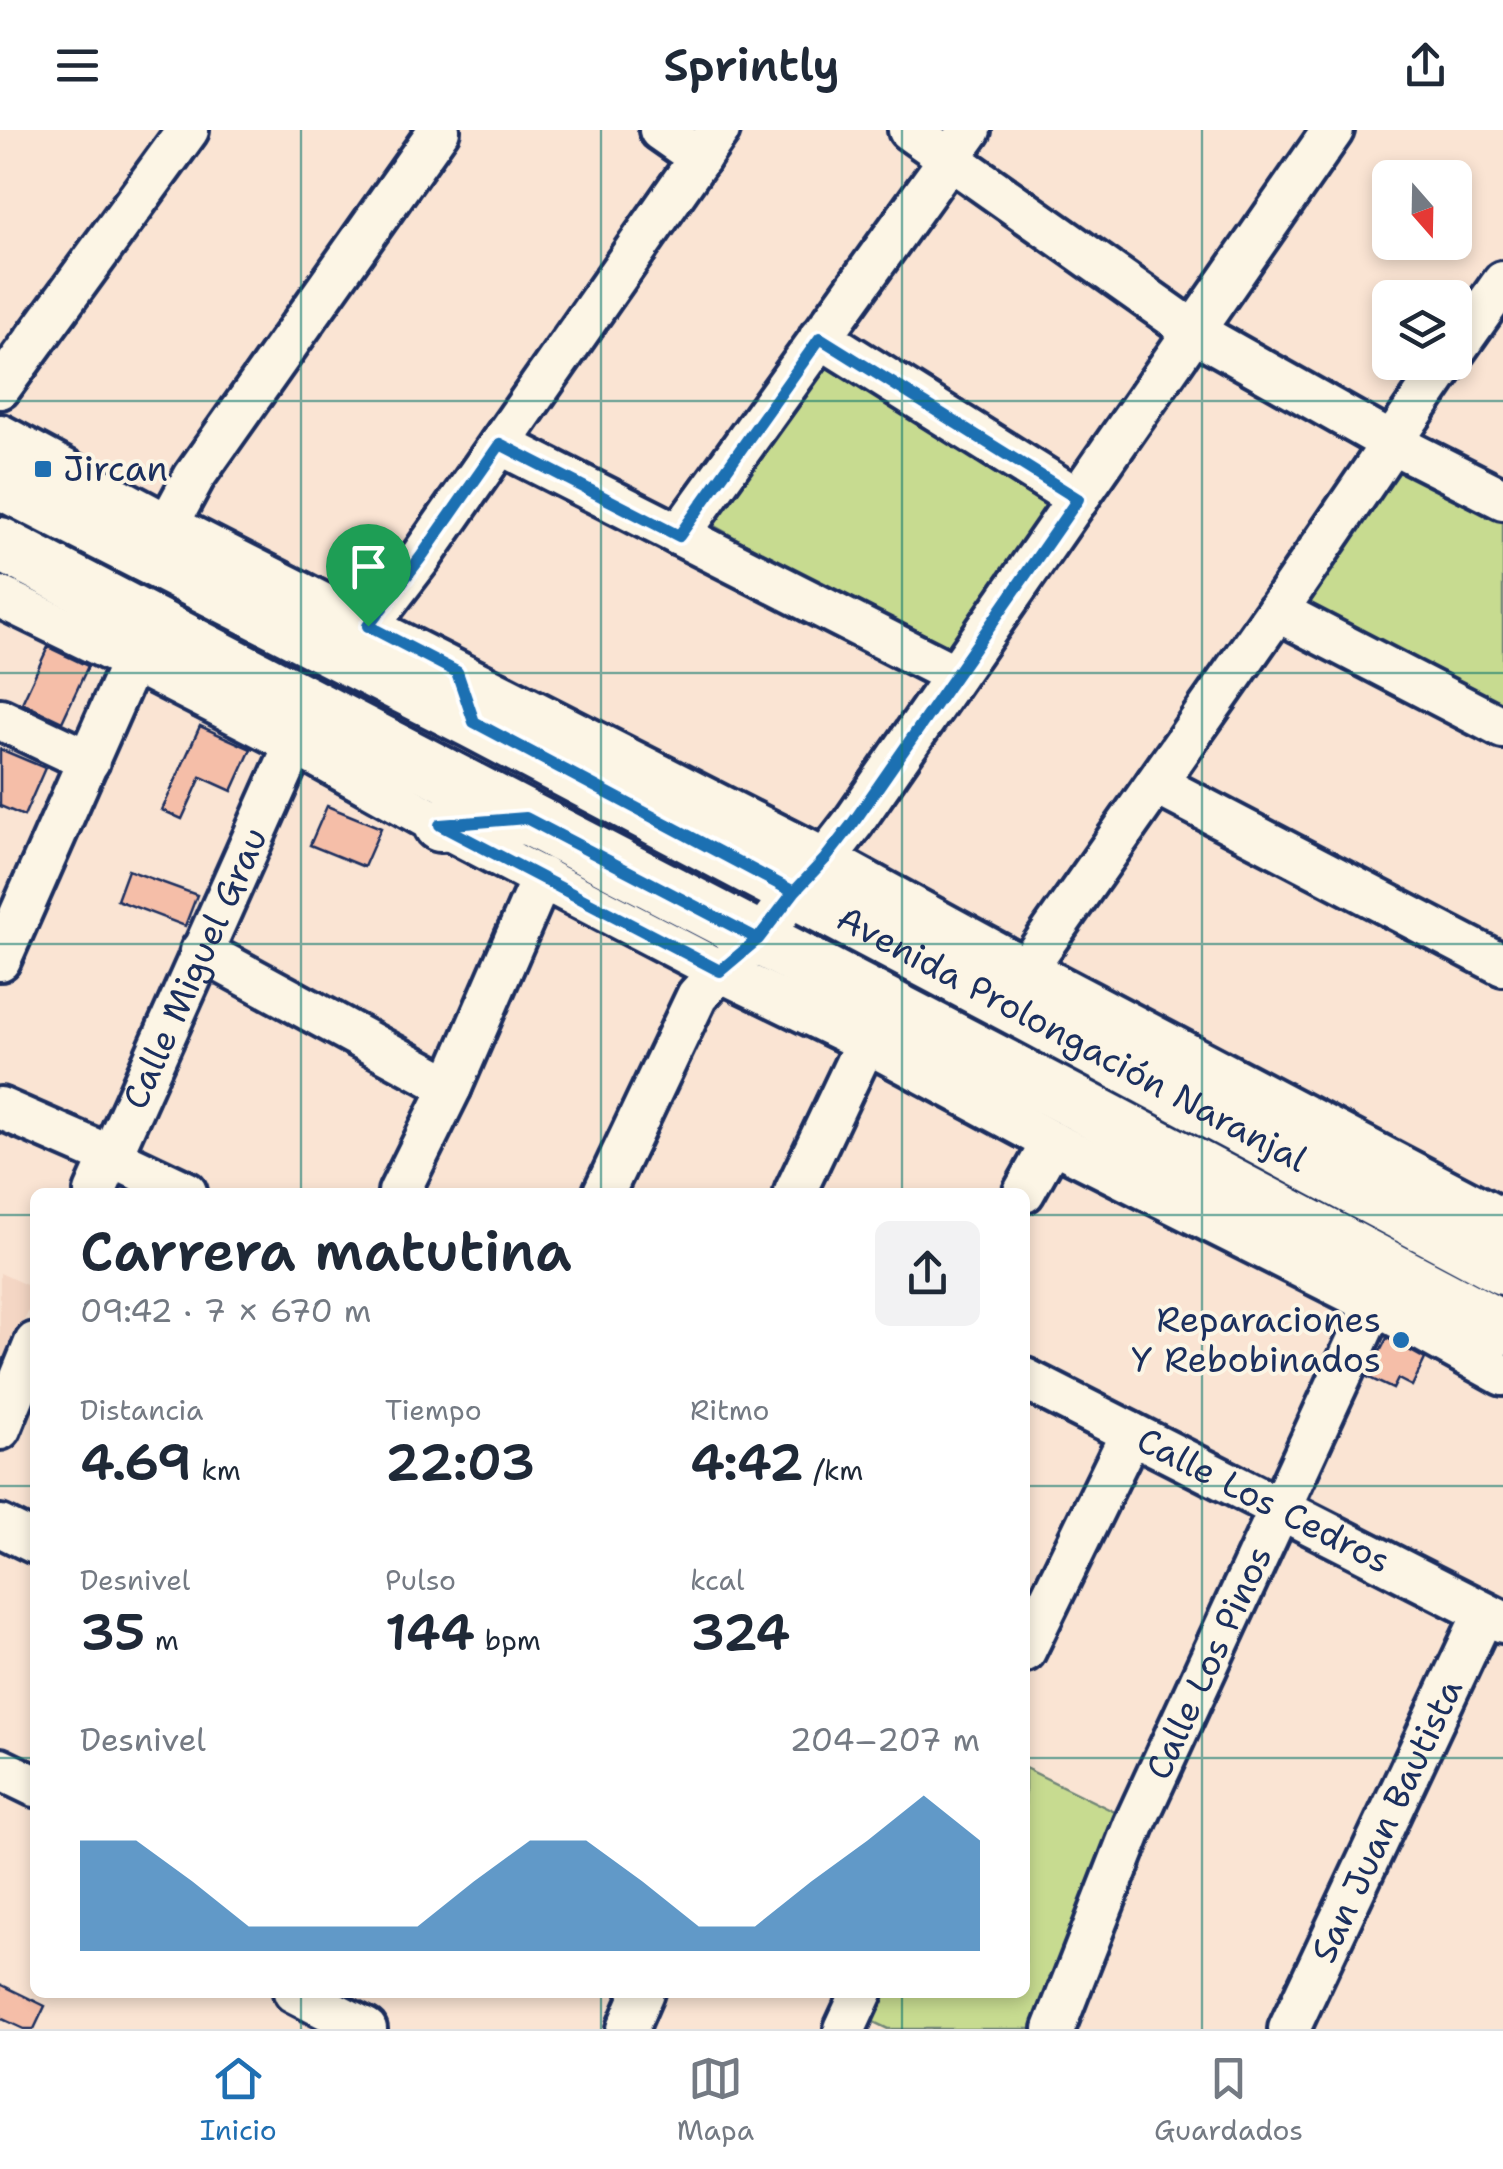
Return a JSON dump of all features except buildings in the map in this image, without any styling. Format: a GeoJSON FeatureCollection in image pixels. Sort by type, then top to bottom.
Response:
{"type":"FeatureCollection","features":[{"type":"Feature","properties":{"kind":"main road","name":"Avenida Prolongación Naranjal"},"geometry":{"type":"LineString","coordinates":[[0,482],[474,722],[809,876],[1020,1010],[1503,1268]]}},
{"type":"Feature","properties":{"kind":"main road","name":"Avenida Prolongación Naranjal"},"geometry":{"type":"LineString","coordinates":[[0,544],[526,818],[739,955],[1059,1094],[1503,1328]]}},
{"type":"Feature","properties":{"kind":"main road"},"geometry":{"type":"LineString","coordinates":[[457,672],[474,722]]}},
{"type":"Feature","properties":{"kind":"main road"},"geometry":{"type":"LineString","coordinates":[[440,825],[526,818]]}},
{"type":"Feature","properties":{"kind":"street"},"geometry":{"type":"LineString","coordinates":[[0,388],[188,130]]}},
{"type":"Feature","properties":{"kind":"street"},"geometry":{"type":"LineString","coordinates":[[168,525],[194,477],[439,130]]}},
{"type":"Feature","properties":{"kind":"street"},"geometry":{"type":"LineString","coordinates":[[368,626],[421,557],[709,144],[660,130]]}},
{"type":"Feature","properties":{"kind":"street"},"geometry":{"type":"LineString","coordinates":[[909,130],[959,144],[1195,332],[1390,442],[1503,499]]}},
{"type":"Feature","properties":{"kind":"street"},"geometry":{"type":"LineString","coordinates":[[606,1188],[697,996],[739,955],[853,823],[1334,130]]}},
{"type":"Feature","properties":{"kind":"street"},"geometry":{"type":"LineString","coordinates":[[679,536],[959,144]]}},
{"type":"Feature","properties":{"kind":"street"},"geometry":{"type":"LineString","coordinates":[[1472,326],[1503,282]]}},
{"type":"Feature","properties":{"kind":"street"},"geometry":{"type":"LineString","coordinates":[[820,338],[1078,499]]}},
{"type":"Feature","properties":{"kind":"street"},"geometry":{"type":"LineString","coordinates":[[1026,969],[1433,380]]}},
{"type":"Feature","properties":{"kind":"street","name":"Avenida Prolongación Naranjal"},"geometry":{"type":"LineString","coordinates":[[0,434],[168,525],[457,672],[809,876],[1026,969],[1503,1220]]}},
{"type":"Feature","properties":{"kind":"street"},"geometry":{"type":"LineString","coordinates":[[500,444],[955,674]]}},
{"type":"Feature","properties":{"kind":"street","name":"Avenida Prolongación Naranjal"},"geometry":{"type":"LineString","coordinates":[[0,597],[132,660],[542,877],[739,955],[866,1042],[1052,1142],[1374,1304],[1503,1375]]}},
{"type":"Feature","properties":{"kind":"street"},"geometry":{"type":"LineString","coordinates":[[1277,610],[1503,728]]}},
{"type":"Feature","properties":{"kind":"street"},"geometry":{"type":"LineString","coordinates":[[5,934],[89,761],[132,660]]}},
{"type":"Feature","properties":{"kind":"street"},"geometry":{"type":"LineString","coordinates":[[0,719],[89,761]]}},
{"type":"Feature","properties":{"kind":"street","name":"Calle Miguel Grau"},"geometry":{"type":"LineString","coordinates":[[103,1174],[294,744]]}},
{"type":"Feature","properties":{"kind":"street"},"geometry":{"type":"LineString","coordinates":[[1156,784],[1503,966]]}},
{"type":"Feature","properties":{"kind":"street"},"geometry":{"type":"LineString","coordinates":[[402,1188],[451,1087],[542,877]]}},
{"type":"Feature","properties":{"kind":"street"},"geometry":{"type":"LineString","coordinates":[[201,951],[451,1087]]}},
{"type":"Feature","properties":{"kind":"street"},"geometry":{"type":"LineString","coordinates":[[798,1188],[866,1042]]}},
{"type":"Feature","properties":{"kind":"street"},"geometry":{"type":"LineString","coordinates":[[0,1108],[103,1174],[168,1188]]}},
{"type":"Feature","properties":{"kind":"street"},"geometry":{"type":"LineString","coordinates":[[1026,1188],[1052,1142]]}},
{"type":"Feature","properties":{"kind":"street","name":"Calle Los Pinos"},"geometry":{"type":"LineString","coordinates":[[1054,2029],[1134,1825],[1374,1304]]}},
{"type":"Feature","properties":{"kind":"street"},"geometry":{"type":"LineString","coordinates":[[0,1430],[30,1355]]}},
{"type":"Feature","properties":{"kind":"street","name":"Calle Los Cedros"},"geometry":{"type":"LineString","coordinates":[[1030,1382],[1494,1617]]}},
{"type":"Feature","properties":{"kind":"street"},"geometry":{"type":"LineString","coordinates":[[1030,1642],[1130,1433]]}},
{"type":"Feature","properties":{"kind":"street"},"geometry":{"type":"LineString","coordinates":[[0,1526],[30,1541]]}},
{"type":"Feature","properties":{"kind":"street","name":"San Juan Bautista"},"geometry":{"type":"LineString","coordinates":[[1289,2029],[1494,1617]]}},
{"type":"Feature","properties":{"kind":"street"},"geometry":{"type":"LineString","coordinates":[[0,1769],[30,1784]]}},
{"type":"Feature","properties":{"kind":"street"},"geometry":{"type":"LineString","coordinates":[[306,1998],[366,2029]]}},
{"type":"Feature","properties":{"kind":"street"},"geometry":{"type":"LineString","coordinates":[[626,2029],[640,1998]]}},
{"type":"Feature","properties":{"kind":"street"},"geometry":{"type":"LineString","coordinates":[[845,2029],[859,1998]]}},
{"type":"Feature","properties":{"kind":"shaded area"},"geometry":{"type":"Polygon","coordinates":[[[0,1273],[30,1287],[30,1308],[0,1372],[0,1273]]]}},
{"type":"Feature","properties":{"kind":"green space"},"geometry":{"type":"Polygon","coordinates":[[[829,365],[1063,507],[953,660],[711,524],[829,365]]]}},
{"type":"Feature","properties":{"kind":"green space"},"geometry":{"type":"Polygon","coordinates":[[[1398,462],[1503,515],[1503,709],[1301,604],[1398,462]]]}},
{"type":"Feature","properties":{"kind":"green space"},"geometry":{"type":"Polygon","coordinates":[[[1030,1770],[1125,1817],[1035,2029],[888,2029],[867,2019],[876,1998],[1030,1998],[1030,1770]]]}},
{"type":"Feature","properties":{"kind":"place","name":"Jircan"},"geometry":{"type":"Point","coordinates":[43,469]}},
{"type":"Feature","properties":{"kind":"place","name":"Reparaciones Y Rebobinados"},"geometry":{"type":"Point","coordinates":[1401,1340]}},
{"type":"Feature","properties":{"kind":"route"},"geometry":{"type":"LineString","coordinates":[[368,626],[457,672],[474,722],[794,892],[758,939],[526,818],[440,825],[720,971],[758,939],[853,823],[1078,499],[820,338],[679,536],[500,444],[368,626]]}}]}
